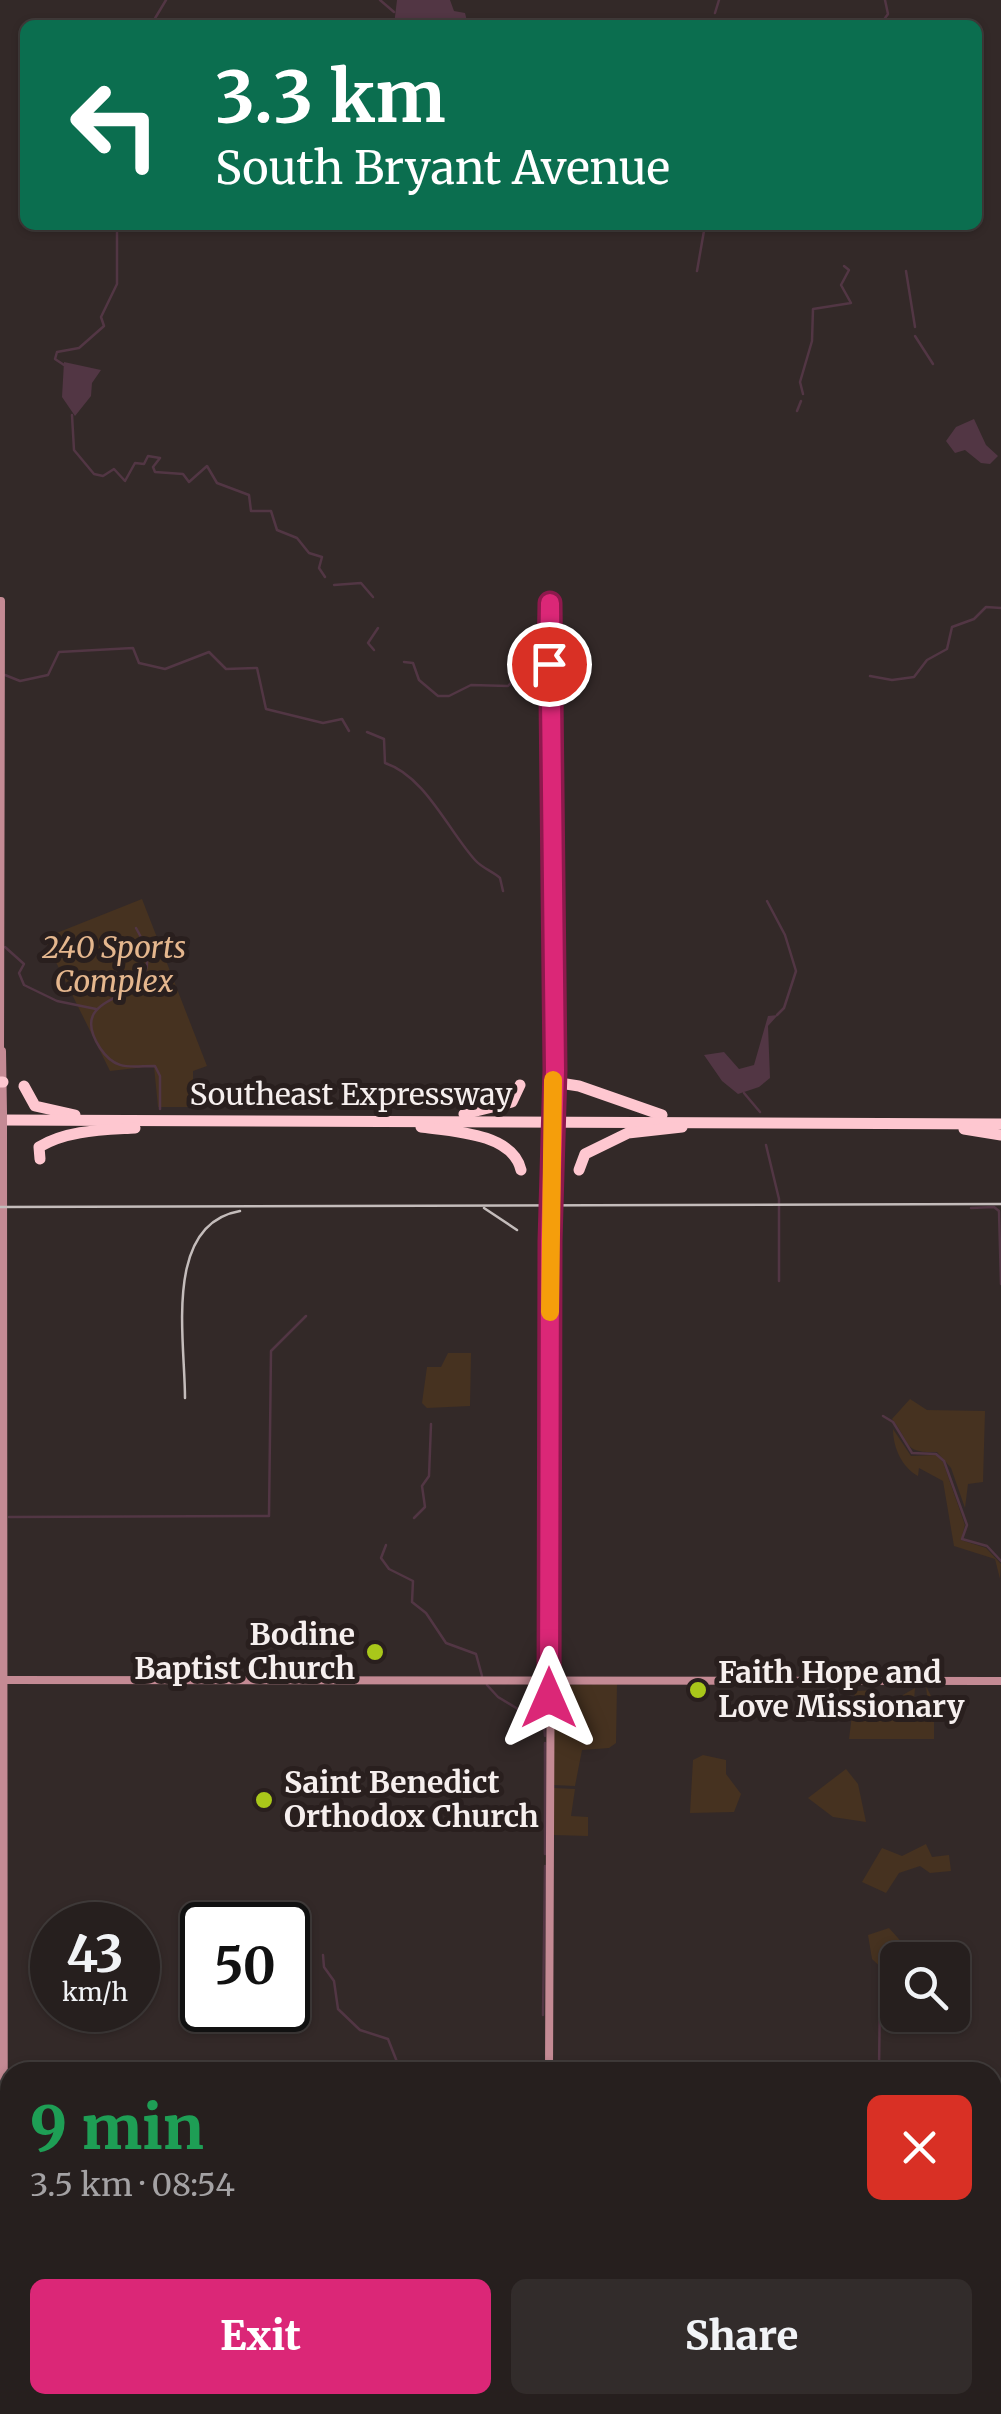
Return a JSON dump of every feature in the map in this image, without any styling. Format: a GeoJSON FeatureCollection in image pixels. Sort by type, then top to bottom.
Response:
{"type":"FeatureCollection","features":[{"type":"Feature","properties":{"kind":"highway"},"geometry":{"type":"LineString","coordinates":[[556,1080],[649,1112],[701,1120]]}},
{"type":"Feature","properties":{"kind":"highway"},"geometry":{"type":"LineString","coordinates":[[398,1120],[498,1108],[516,1100],[520,1084]]}},
{"type":"Feature","properties":{"kind":"highway"},"geometry":{"type":"LineString","coordinates":[[29,1092],[38,1108],[114,1120]]}},
{"type":"Feature","properties":{"kind":"highway","name":"Southeast Expressway"},"geometry":{"type":"LineString","coordinates":[[2,1123],[701,1120],[1001,1127]]}},
{"type":"Feature","properties":{"kind":"highway","name":"Southeast Expressway"},"geometry":{"type":"LineString","coordinates":[[2,1123],[1001,1127]]}},
{"type":"Feature","properties":{"kind":"highway"},"geometry":{"type":"LineString","coordinates":[[40,1158],[39,1147],[46,1142],[91,1131],[150,1126]]}},
{"type":"Feature","properties":{"kind":"highway"},"geometry":{"type":"LineString","coordinates":[[420,1127],[480,1138],[517,1166]]}},
{"type":"Feature","properties":{"kind":"highway"},"geometry":{"type":"LineString","coordinates":[[582,1167],[592,1149],[622,1135],[684,1127]]}},
{"type":"Feature","properties":{"kind":"main road"},"geometry":{"type":"LineString","coordinates":[[1,600],[4,2062]]}},
{"type":"Feature","properties":{"kind":"main road"},"geometry":{"type":"LineString","coordinates":[[550,2062],[552,1186],[556,1080],[550,603],[551,912]]}},
{"type":"Feature","properties":{"kind":"main road"},"geometry":{"type":"LineString","coordinates":[[0,1056],[1,1047]]}},
{"type":"Feature","properties":{"kind":"main road"},"geometry":{"type":"LineString","coordinates":[[541,1172],[552,1186]]}},
{"type":"Feature","properties":{"kind":"main road"},"geometry":{"type":"LineString","coordinates":[[2,1680],[1001,1681]]}},
{"type":"Feature","properties":{"kind":"green space","name":"240 Sports Complex"},"geometry":{"type":"Polygon","coordinates":[[[142,899],[207,1066],[193,1071],[193,1107],[158,1107],[154,1066],[110,1071],[44,938],[142,899]]]}},
{"type":"Feature","properties":{"kind":"green space"},"geometry":{"type":"Polygon","coordinates":[[[448,1353],[471,1353],[470,1406],[427,1408],[422,1403],[427,1367],[441,1367],[448,1353]]]}},
{"type":"Feature","properties":{"kind":"green space"},"geometry":{"type":"Polygon","coordinates":[[[910,1399],[927,1410],[985,1411],[983,1482],[968,1484],[965,1508],[951,1468],[937,1452],[913,1449],[892,1419],[910,1399]]]}},
{"type":"Feature","properties":{"kind":"green space"},"geometry":{"type":"Polygon","coordinates":[[[893,1429],[911,1456],[936,1455],[943,1462],[965,1525],[961,1540],[986,1548],[1001,1564],[1000,1579],[995,1559],[954,1546],[943,1481],[919,1468],[918,1476],[907,1468],[897,1450],[893,1429]]]}},
{"type":"Feature","properties":{"kind":"green space"},"geometry":{"type":"Polygon","coordinates":[[[617,1684],[616,1743],[609,1748],[582,1750],[575,1786],[553,1785],[554,1685],[617,1684]]]}},
{"type":"Feature","properties":{"kind":"green space"},"geometry":{"type":"Polygon","coordinates":[[[926,1686],[941,1716],[934,1721],[934,1739],[849,1739],[855,1691],[877,1690],[877,1697],[896,1699],[915,1688],[914,1700],[906,1710],[918,1708],[922,1719],[929,1715],[926,1686]]]}},
{"type":"Feature","properties":{"kind":"green space"},"geometry":{"type":"Polygon","coordinates":[[[703,1755],[726,1760],[726,1774],[741,1794],[734,1812],[690,1813],[693,1760],[703,1755]]]}},
{"type":"Feature","properties":{"kind":"green space"},"geometry":{"type":"Polygon","coordinates":[[[846,1769],[858,1784],[866,1822],[833,1817],[808,1798],[846,1769]]]}},
{"type":"Feature","properties":{"kind":"green space"},"geometry":{"type":"Polygon","coordinates":[[[554,1788],[575,1789],[571,1816],[588,1817],[588,1836],[553,1835],[554,1788]]]}},
{"type":"Feature","properties":{"kind":"green space"},"geometry":{"type":"Polygon","coordinates":[[[926,1844],[932,1857],[949,1855],[951,1871],[930,1873],[920,1866],[899,1873],[886,1893],[862,1882],[882,1848],[902,1856],[926,1844]]]}},
{"type":"Feature","properties":{"kind":"green space"},"geometry":{"type":"Polygon","coordinates":[[[889,1928],[902,1942],[880,1942],[880,1966],[872,1959],[868,1935],[889,1928]]]}},
{"type":"Feature","properties":{"kind":"shaded area"},"geometry":{"type":"Polygon","coordinates":[[[397,0],[450,0],[454,11],[465,13],[467,20],[438,19],[395,20],[397,0]]]}},
{"type":"Feature","properties":{"kind":"shaded area"},"geometry":{"type":"Polygon","coordinates":[[[64,362],[101,370],[92,383],[91,396],[75,416],[62,397],[64,362]]]}},
{"type":"Feature","properties":{"kind":"shaded area"},"geometry":{"type":"Polygon","coordinates":[[[974,419],[986,445],[998,456],[990,464],[981,463],[965,450],[955,453],[946,441],[956,427],[974,419]]]}},
{"type":"Feature","properties":{"kind":"shaded area"},"geometry":{"type":"Polygon","coordinates":[[[778,1015],[768,1026],[770,1078],[759,1087],[738,1094],[722,1081],[704,1055],[724,1052],[739,1069],[754,1065],[768,1016],[778,1015]]]}},
{"type":"Feature","properties":{"kind":"waterway"},"geometry":{"type":"LineString","coordinates":[[154,20],[166,0]]}},
{"type":"Feature","properties":{"kind":"waterway"},"geometry":{"type":"LineString","coordinates":[[380,0],[394,12]]}},
{"type":"Feature","properties":{"kind":"waterway"},"geometry":{"type":"LineString","coordinates":[[715,13],[719,0]]}},
{"type":"Feature","properties":{"kind":"waterway"},"geometry":{"type":"LineString","coordinates":[[884,20],[888,14],[885,0]]}},
{"type":"Feature","properties":{"kind":"waterway"},"geometry":{"type":"LineString","coordinates":[[64,365],[55,359],[57,352],[79,348],[104,326],[101,317],[117,284],[117,230]]}},
{"type":"Feature","properties":{"kind":"waterway"},"geometry":{"type":"LineString","coordinates":[[697,271],[704,230]]}},
{"type":"Feature","properties":{"kind":"waterway"},"geometry":{"type":"LineString","coordinates":[[803,394],[800,382],[812,341],[813,309],[851,303],[841,285],[849,270],[844,266]]}},
{"type":"Feature","properties":{"kind":"waterway"},"geometry":{"type":"LineString","coordinates":[[906,271],[915,327]]}},
{"type":"Feature","properties":{"kind":"waterway"},"geometry":{"type":"LineString","coordinates":[[915,336],[933,364]]}},
{"type":"Feature","properties":{"kind":"waterway"},"geometry":{"type":"LineString","coordinates":[[797,411],[801,401]]}},
{"type":"Feature","properties":{"kind":"waterway"},"geometry":{"type":"LineString","coordinates":[[72,415],[74,450],[94,474],[103,476],[114,469],[125,481],[135,463],[144,464],[148,456],[160,458],[153,467],[155,472],[183,474],[189,482],[207,466],[217,483],[249,495],[251,511],[271,511],[277,530],[297,538],[309,553],[322,557],[319,568],[325,577]]}},
{"type":"Feature","properties":{"kind":"waterway"},"geometry":{"type":"LineString","coordinates":[[334,585],[361,583],[373,597]]}},
{"type":"Feature","properties":{"kind":"waterway"},"geometry":{"type":"LineString","coordinates":[[870,676],[892,680],[914,677],[927,660],[947,649],[952,627],[974,619],[986,607],[1001,608]]}},
{"type":"Feature","properties":{"kind":"waterway"},"geometry":{"type":"LineString","coordinates":[[374,650],[368,643],[378,628]]}},
{"type":"Feature","properties":{"kind":"waterway"},"geometry":{"type":"LineString","coordinates":[[5,675],[20,681],[48,675],[59,652],[133,648],[139,663],[165,669],[209,652],[226,669],[257,668],[266,709],[323,723],[342,719],[349,731]]}},
{"type":"Feature","properties":{"kind":"waterway"},"geometry":{"type":"LineString","coordinates":[[404,662],[413,663],[419,680],[438,696],[449,696],[471,685],[508,686],[517,676],[547,672]]}},
{"type":"Feature","properties":{"kind":"waterway"},"geometry":{"type":"LineString","coordinates":[[367,732],[384,739],[385,763],[424,791],[475,860],[500,878],[503,891]]}},
{"type":"Feature","properties":{"kind":"waterway"},"geometry":{"type":"LineString","coordinates":[[767,901],[785,935],[796,971],[784,1008],[777,1015]]}},
{"type":"Feature","properties":{"kind":"waterway"},"geometry":{"type":"LineString","coordinates":[[136,928],[147,955],[145,973],[129,990],[97,1010],[92,1031],[112,1061],[124,1066],[155,1066],[160,1076],[160,1109]]}},
{"type":"Feature","properties":{"kind":"waterway"},"geometry":{"type":"LineString","coordinates":[[5,947],[24,964],[19,973],[24,985],[57,1001],[96,1009]]}},
{"type":"Feature","properties":{"kind":"waterway"},"geometry":{"type":"LineString","coordinates":[[744,1093],[760,1112]]}},
{"type":"Feature","properties":{"kind":"waterway"},"geometry":{"type":"LineString","coordinates":[[766,1145],[779,1199],[779,1281]]}},
{"type":"Feature","properties":{"kind":"waterway"},"geometry":{"type":"LineString","coordinates":[[971,1208],[994,1207],[999,1211],[1001,1284]]}},
{"type":"Feature","properties":{"kind":"waterway"},"geometry":{"type":"LineString","coordinates":[[9,1517],[269,1516],[271,1351],[306,1316]]}},
{"type":"Feature","properties":{"kind":"waterway"},"geometry":{"type":"LineString","coordinates":[[883,1416],[893,1422],[912,1453],[936,1454],[944,1461],[967,1525],[962,1539],[987,1546],[1001,1561]]}},
{"type":"Feature","properties":{"kind":"waterway"},"geometry":{"type":"LineString","coordinates":[[414,1518],[425,1507],[422,1486],[429,1476],[431,1424]]}},
{"type":"Feature","properties":{"kind":"waterway"},"geometry":{"type":"LineString","coordinates":[[386,1545],[381,1558],[389,1569],[413,1581],[412,1602],[426,1613],[446,1643],[476,1654],[482,1676]]}},
{"type":"Feature","properties":{"kind":"waterway"},"geometry":{"type":"LineString","coordinates":[[487,1685],[498,1697],[544,1725],[545,1736]]}},
{"type":"Feature","properties":{"kind":"waterway"},"geometry":{"type":"LineString","coordinates":[[545,1743],[545,1854]]}},
{"type":"Feature","properties":{"kind":"waterway"},"geometry":{"type":"LineString","coordinates":[[543,2015],[545,1866]]}},
{"type":"Feature","properties":{"kind":"waterway"},"geometry":{"type":"LineString","coordinates":[[323,1955],[324,1967],[334,1981],[338,2009],[360,2030],[388,2039],[397,2062]]}},
{"type":"Feature","properties":{"kind":"waterway"},"geometry":{"type":"LineString","coordinates":[[879,2062],[880,1988]]}},
{"type":"Feature","properties":{"kind":"railway"},"geometry":{"type":"LineString","coordinates":[[0,1207],[1001,1204]]}},
{"type":"Feature","properties":{"kind":"railway"},"geometry":{"type":"LineString","coordinates":[[484,1208],[517,1230]]}},
{"type":"Feature","properties":{"kind":"railway"},"geometry":{"type":"LineString","coordinates":[[185,1398],[182,1316],[189,1260],[199,1237],[216,1220],[240,1211]]}},
{"type":"Feature","properties":{"kind":"slow traffic"},"geometry":{"type":"LineString","coordinates":[[550,1312],[553,1080]]}},
{"type":"Feature","properties":{"kind":"place","name":"Bodine Baptist Church"},"geometry":{"type":"Point","coordinates":[375,1652]}},
{"type":"Feature","properties":{"kind":"place","name":"Faith Hope and Love Missionary"},"geometry":{"type":"Point","coordinates":[698,1690]}},
{"type":"Feature","properties":{"kind":"place","name":"Saint Benedict Orthodox Church"},"geometry":{"type":"Point","coordinates":[264,1800]}},
{"type":"Feature","properties":{"kind":"route"},"geometry":{"type":"LineString","coordinates":[[549,664],[550,603],[555,1070],[550,1241],[549,1698]]}}]}
